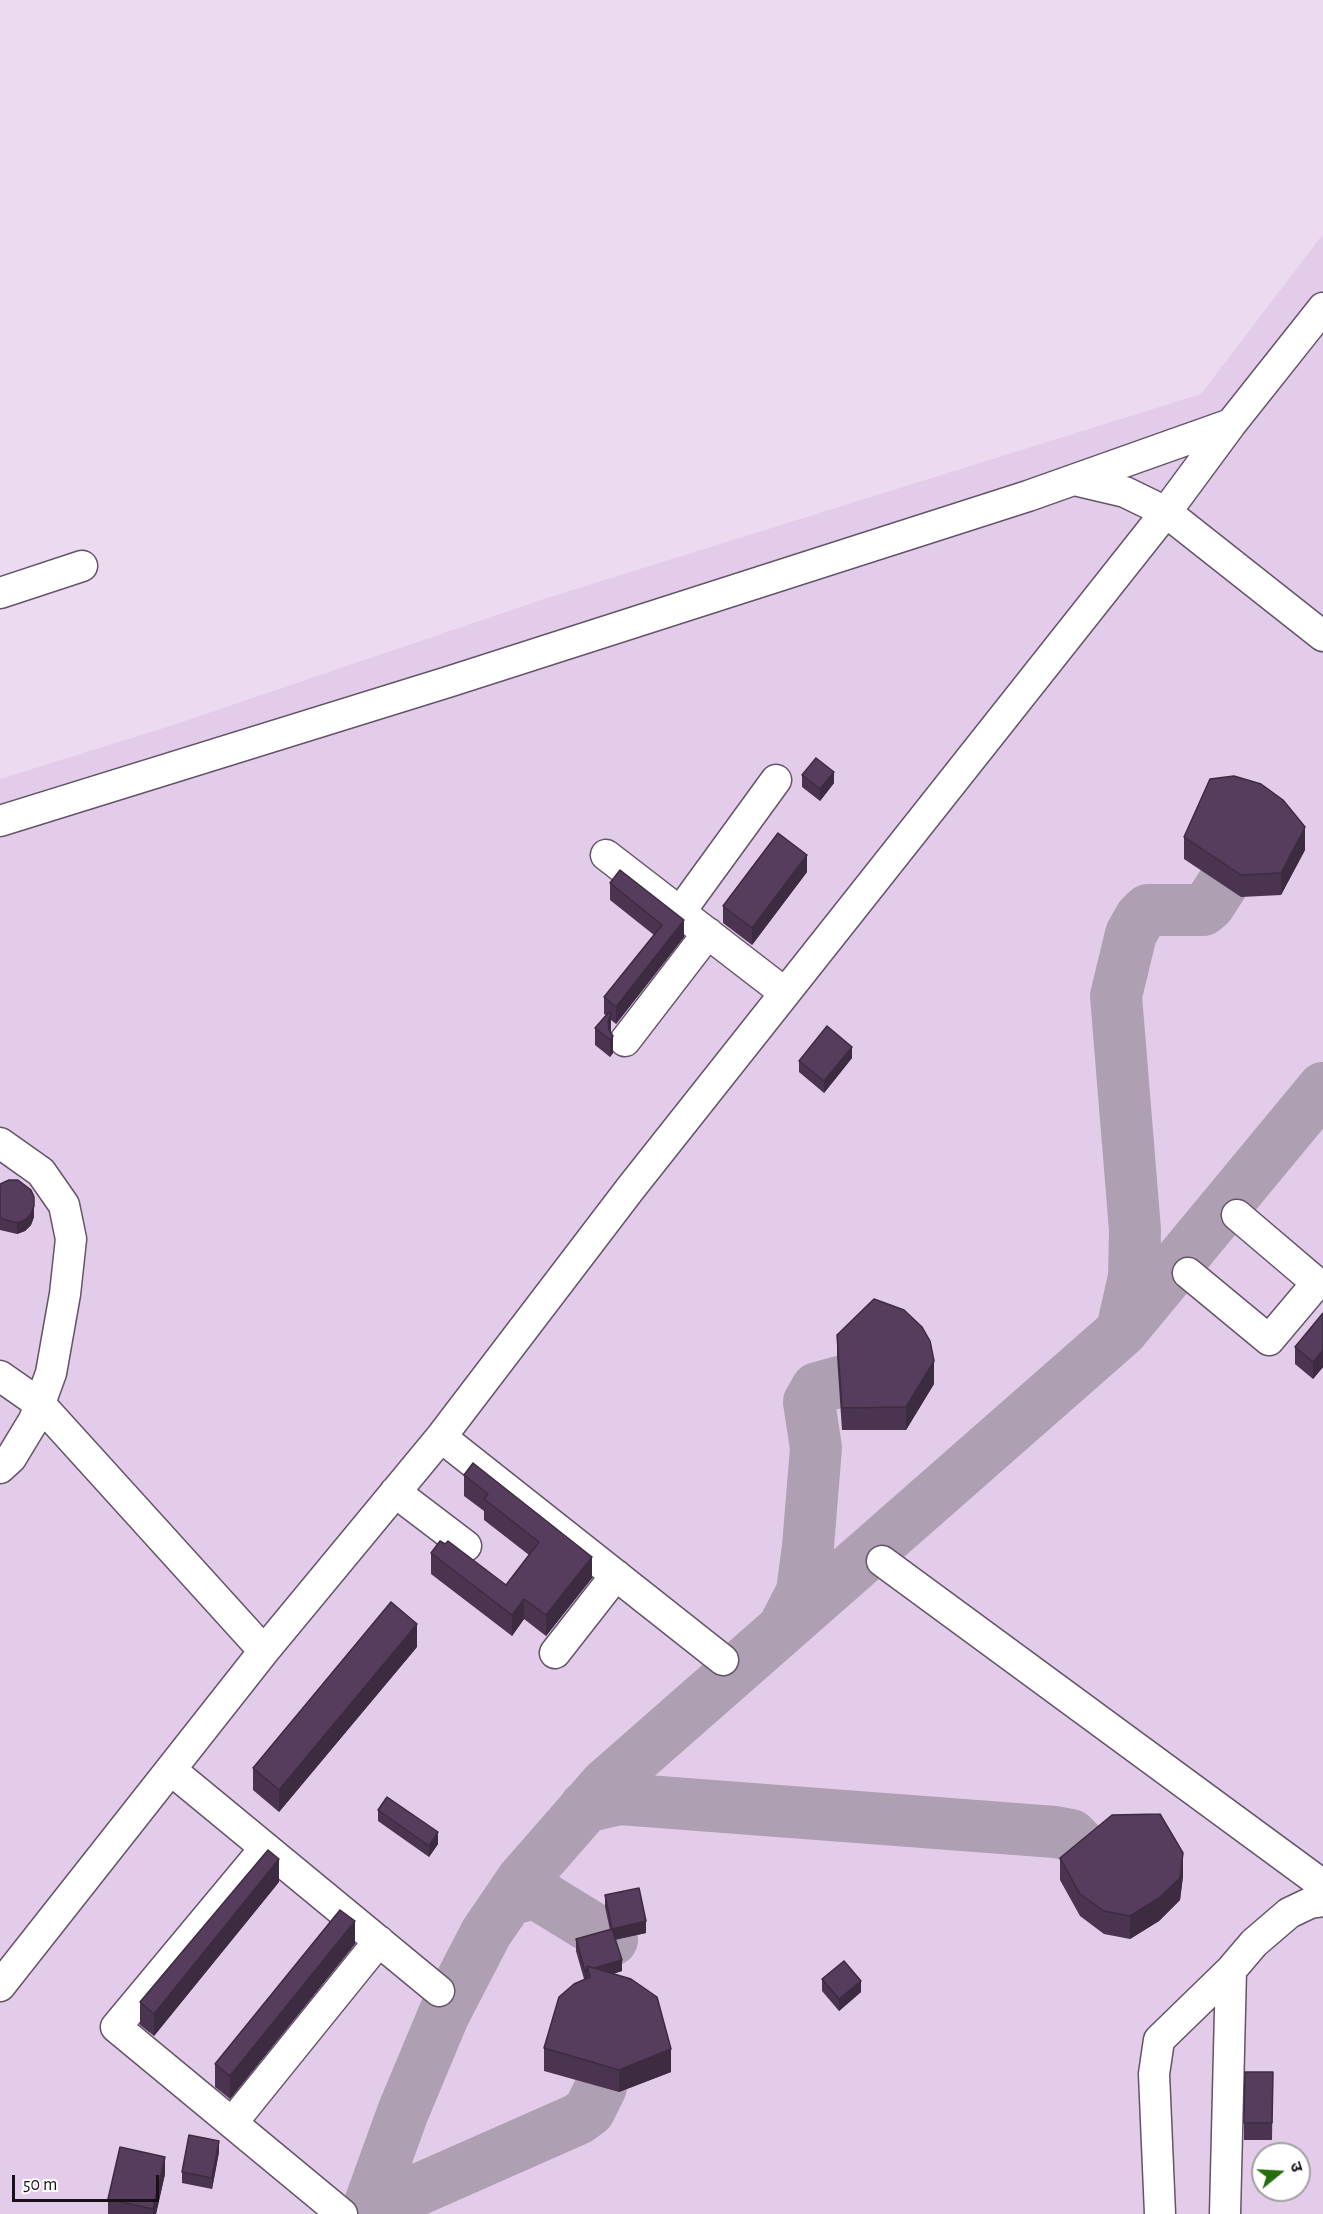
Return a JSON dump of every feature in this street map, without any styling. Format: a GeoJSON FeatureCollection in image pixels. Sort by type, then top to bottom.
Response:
{"type":"FeatureCollection","features":[{"type":"Feature","properties":{"kind":"lane"},"geometry":{"type":"LineString","coordinates":[[0,1986],[264,1651],[441,1437],[623,1199],[1166,512],[1231,424],[1323,308]]}},
{"type":"Feature","properties":{"kind":"lane"},"geometry":{"type":"LineString","coordinates":[[0,821],[448,682],[1074,480],[1231,424]]}},
{"type":"Feature","properties":{"kind":"lane"},"geometry":{"type":"LineString","coordinates":[[1074,480],[1125,492],[1166,512],[1323,636]]}},
{"type":"Feature","properties":{"kind":"lane"},"geometry":{"type":"LineString","coordinates":[[0,593],[82,566]]}},
{"type":"Feature","properties":{"kind":"lane"},"geometry":{"type":"LineString","coordinates":[[680,912],[776,780]]}},
{"type":"Feature","properties":{"kind":"lane"},"geometry":{"type":"LineString","coordinates":[[606,855],[785,993]]}},
{"type":"Feature","properties":{"kind":"lane"},"geometry":{"type":"LineString","coordinates":[[625,1041],[708,933]]}},
{"type":"Feature","properties":{"kind":"lane"},"geometry":{"type":"LineString","coordinates":[[0,1143],[41,1172],[64,1205],[70,1239],[65,1294],[51,1373],[34,1420],[11,1458],[0,1468]]}},
{"type":"Feature","properties":{"kind":"lane"},"geometry":{"type":"LineString","coordinates":[[1188,1273],[1269,1340],[1317,1282],[1236,1215]]}},
{"type":"Feature","properties":{"kind":"lane"},"geometry":{"type":"LineString","coordinates":[[0,1376],[40,1404],[264,1651]]}},
{"type":"Feature","properties":{"kind":"lane"},"geometry":{"type":"LineString","coordinates":[[441,1437],[723,1660]]}},
{"type":"Feature","properties":{"kind":"lane"},"geometry":{"type":"LineString","coordinates":[[395,1492],[466,1546]]}},
{"type":"Feature","properties":{"kind":"lane"},"geometry":{"type":"LineString","coordinates":[[882,1561],[1323,1885]]}},
{"type":"Feature","properties":{"kind":"lane"},"geometry":{"type":"LineString","coordinates":[[555,1653],[616,1575]]}},
{"type":"Feature","properties":{"kind":"lane"},"geometry":{"type":"LineString","coordinates":[[171,1770],[439,1991]]}},
{"type":"Feature","properties":{"kind":"lane"},"geometry":{"type":"LineString","coordinates":[[265,1848],[116,2027],[342,2214]]}},
{"type":"Feature","properties":{"kind":"lane"},"geometry":{"type":"LineString","coordinates":[[1160,2214],[1154,2074],[1159,2040],[1231,1970],[1254,1943],[1289,1913],[1310,1903],[1323,1901]]}},
{"type":"Feature","properties":{"kind":"lane"},"geometry":{"type":"LineString","coordinates":[[232,2123],[379,1941]]}},
{"type":"Feature","properties":{"kind":"lane"},"geometry":{"type":"LineString","coordinates":[[1225,2214],[1231,1970]]}},
{"type":"Feature","properties":{"kind":"shaded area"},"geometry":{"type":"Polygon","coordinates":[[[1323,234],[1323,2214],[0,2214],[0,779],[170,726],[547,598],[1201,394],[1323,234]]]}},
{"type":"Feature","properties":{"kind":"building"},"geometry":{"type":"Polygon","coordinates":[[[816,758],[834,772],[820,789],[802,775],[816,758]]]}},
{"type":"Feature","properties":{"kind":"building"},"geometry":{"type":"Polygon","coordinates":[[[1234,776],[1261,784],[1283,800],[1305,827],[1281,873],[1241,875],[1184,837],[1210,779],[1234,776]]]}},
{"type":"Feature","properties":{"kind":"building"},"geometry":{"type":"Polygon","coordinates":[[[778,833],[807,855],[752,928],[723,906],[778,833]]]}},
{"type":"Feature","properties":{"kind":"building"},"geometry":{"type":"Polygon","coordinates":[[[620,870],[684,920],[616,1007],[604,997],[662,925],[610,883],[620,870]]]}},
{"type":"Feature","properties":{"kind":"building"},"geometry":{"type":"Polygon","coordinates":[[[609,1012],[611,1014],[608,1021],[609,1030],[613,1036],[610,1040],[595,1028],[609,1012]]]}},
{"type":"Feature","properties":{"kind":"building"},"geometry":{"type":"Polygon","coordinates":[[[827,1026],[852,1047],[824,1081],[799,1061],[827,1026]]]}},
{"type":"Feature","properties":{"kind":"building"},"geometry":{"type":"Polygon","coordinates":[[[9,1180],[18,1180],[31,1190],[34,1197],[31,1214],[25,1220],[17,1223],[0,1218],[0,1184],[9,1180]]]}},
{"type":"Feature","properties":{"kind":"building"},"geometry":{"type":"Polygon","coordinates":[[[874,1299],[904,1310],[922,1327],[930,1341],[934,1361],[906,1407],[842,1408],[837,1335],[874,1299]]]}},
{"type":"Feature","properties":{"kind":"building"},"geometry":{"type":"Polygon","coordinates":[[[1323,1313],[1323,1350],[1313,1362],[1295,1347],[1323,1313]]]}},
{"type":"Feature","properties":{"kind":"building"},"geometry":{"type":"Polygon","coordinates":[[[473,1463],[592,1557],[546,1615],[524,1599],[512,1615],[431,1553],[440,1541],[445,1544],[448,1541],[506,1585],[539,1542],[484,1499],[488,1494],[464,1475],[473,1463]]]}},
{"type":"Feature","properties":{"kind":"building"},"geometry":{"type":"Polygon","coordinates":[[[391,1602],[417,1624],[279,1790],[253,1768],[391,1602]]]}},
{"type":"Feature","properties":{"kind":"building"},"geometry":{"type":"Polygon","coordinates":[[[387,1797],[438,1832],[429,1846],[378,1810],[387,1797]]]}},
{"type":"Feature","properties":{"kind":"building"},"geometry":{"type":"Polygon","coordinates":[[[1160,1814],[1183,1853],[1180,1878],[1159,1898],[1130,1916],[1104,1911],[1080,1894],[1060,1858],[1112,1815],[1160,1814]]]}},
{"type":"Feature","properties":{"kind":"building"},"geometry":{"type":"Polygon","coordinates":[[[268,1850],[279,1859],[154,2014],[140,2002],[268,1850]]]}},
{"type":"Feature","properties":{"kind":"building"},"geometry":{"type":"Polygon","coordinates":[[[639,1888],[646,1921],[612,1929],[605,1895],[639,1888]]]}},
{"type":"Feature","properties":{"kind":"building"},"geometry":{"type":"Polygon","coordinates":[[[340,1910],[355,1921],[230,2076],[215,2064],[340,1910]]]}},
{"type":"Feature","properties":{"kind":"building"},"geometry":{"type":"Polygon","coordinates":[[[612,1929],[622,1960],[594,1968],[587,1966],[585,1971],[576,1939],[612,1929]]]}},
{"type":"Feature","properties":{"kind":"building"},"geometry":{"type":"Polygon","coordinates":[[[844,1961],[861,1981],[839,1999],[822,1979],[844,1961]]]}},
{"type":"Feature","properties":{"kind":"building"},"geometry":{"type":"Polygon","coordinates":[[[587,1966],[631,1979],[657,1997],[671,2049],[619,2070],[544,2048],[559,1997],[574,1984],[590,1977],[587,1966]]]}},
{"type":"Feature","properties":{"kind":"building"},"geometry":{"type":"Polygon","coordinates":[[[1245,2072],[1273,2072],[1272,2123],[1244,2123],[1245,2072]]]}},
{"type":"Feature","properties":{"kind":"building"},"geometry":{"type":"Polygon","coordinates":[[[189,2135],[219,2141],[212,2178],[182,2172],[189,2135]]]}},
{"type":"Feature","properties":{"kind":"building"},"geometry":{"type":"Polygon","coordinates":[[[120,2147],[165,2157],[153,2209],[108,2199],[120,2147]]]}},
{"type":"Feature","properties":{"kind":"taxiway"},"geometry":{"type":"LineString","coordinates":[[1122,1330],[1134,1277],[1135,1230],[1116,996],[1131,934],[1140,918],[1148,910],[1203,910],[1222,885]]}},
{"type":"Feature","properties":{"kind":"taxiway"},"geometry":{"type":"LineString","coordinates":[[366,2214],[403,2112],[444,2014],[486,1933],[522,1880],[605,1785],[1122,1331],[1323,1088]]}},
{"type":"Feature","properties":{"kind":"taxiway"},"geometry":{"type":"LineString","coordinates":[[785,1625],[802,1592],[808,1546],[816,1448],[809,1402],[817,1388],[839,1382]]}},
{"type":"Feature","properties":{"kind":"taxiway"},"geometry":{"type":"LineString","coordinates":[[585,1807],[620,1799],[1055,1832],[1071,1835],[1091,1855]]}},
{"type":"Feature","properties":{"kind":"taxiway"},"geometry":{"type":"LineString","coordinates":[[509,1900],[530,1894],[542,1897],[612,1940]]}},
{"type":"Feature","properties":{"kind":"taxiway"},"geometry":{"type":"LineString","coordinates":[[377,2214],[399,2198],[578,2119],[589,2111],[601,2087]]}}]}
